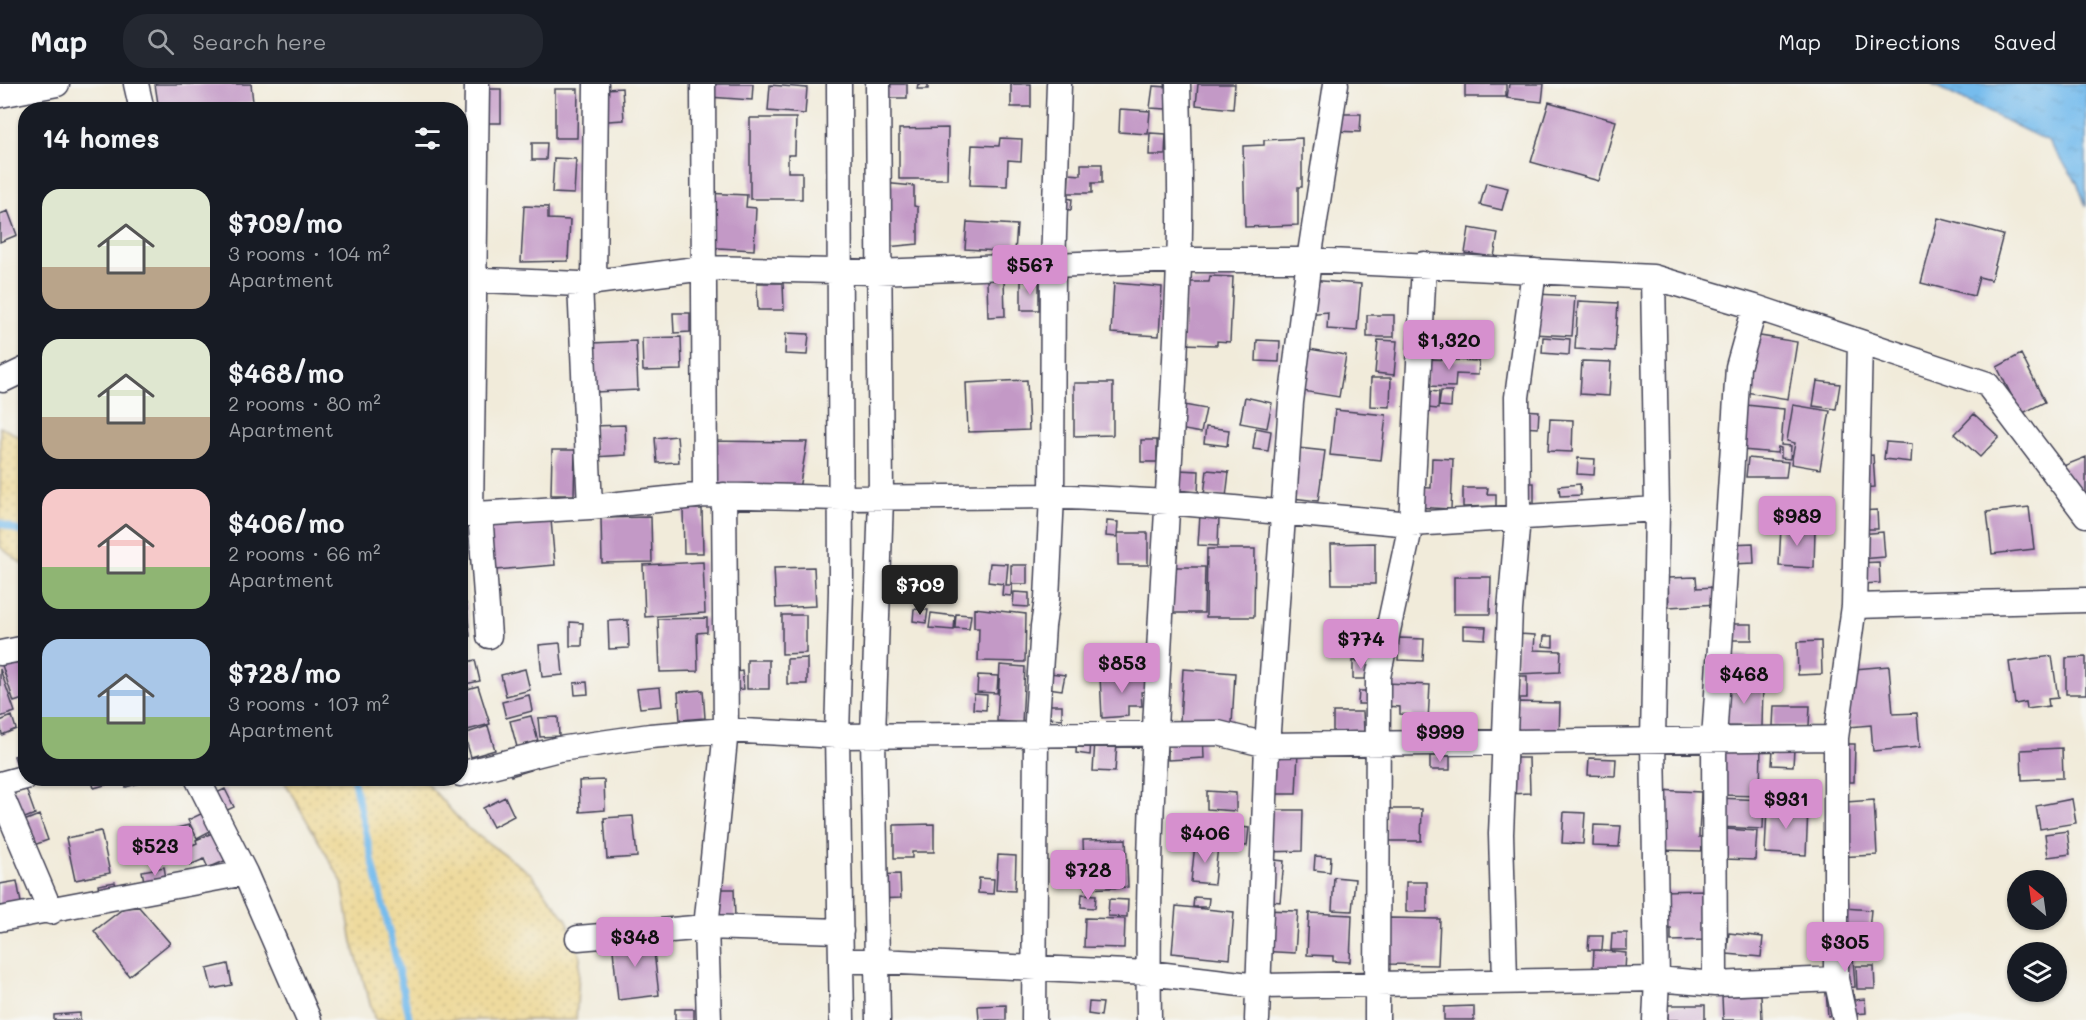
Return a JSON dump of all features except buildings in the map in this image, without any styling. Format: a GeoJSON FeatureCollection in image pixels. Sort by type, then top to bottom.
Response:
{"type":"FeatureCollection","features":[{"type":"Feature","properties":{"kind":"street"},"geometry":{"type":"LineString","coordinates":[[19,95],[57,84]]}},
{"type":"Feature","properties":{"kind":"street"},"geometry":{"type":"LineString","coordinates":[[136,84],[140,102]]}},
{"type":"Feature","properties":{"kind":"street"},"geometry":{"type":"LineString","coordinates":[[477,84],[468,279],[471,514],[489,636]]}},
{"type":"Feature","properties":{"kind":"street"},"geometry":{"type":"LineString","coordinates":[[590,507],[587,283],[597,84]]}},
{"type":"Feature","properties":{"kind":"street"},"geometry":{"type":"LineString","coordinates":[[703,84],[704,268],[726,730],[706,927],[709,1020]]}},
{"type":"Feature","properties":{"kind":"street"},"geometry":{"type":"LineString","coordinates":[[839,84],[841,498],[837,736],[842,1020]]}},
{"type":"Feature","properties":{"kind":"street"},"geometry":{"type":"LineString","coordinates":[[878,84],[881,498],[873,736],[878,1020]]}},
{"type":"Feature","properties":{"kind":"street"},"geometry":{"type":"LineString","coordinates":[[1034,1020],[1036,735],[1043,626],[1047,599],[1052,496],[1053,265],[1059,84]]}},
{"type":"Feature","properties":{"kind":"street"},"geometry":{"type":"LineString","coordinates":[[1149,1020],[1153,734],[1180,260],[1178,84]]}},
{"type":"Feature","properties":{"kind":"street"},"geometry":{"type":"LineString","coordinates":[[1257,1020],[1267,745],[1291,402],[1309,260],[1336,84]]}},
{"type":"Feature","properties":{"kind":"street"},"geometry":{"type":"LineString","coordinates":[[468,279],[587,283],[704,268],[878,272],[1180,260],[1309,260],[1424,264],[1653,277],[1755,307],[1987,384],[2086,515]]}},
{"type":"Feature","properties":{"kind":"street"},"geometry":{"type":"LineString","coordinates":[[1377,1020],[1378,676],[1410,524],[1424,264]]}},
{"type":"Feature","properties":{"kind":"street"},"geometry":{"type":"LineString","coordinates":[[1505,980],[1501,834],[1509,610],[1518,517],[1517,397],[1534,271]]}},
{"type":"Feature","properties":{"kind":"street"},"geometry":{"type":"LineString","coordinates":[[1653,277],[1657,508],[1653,741],[1657,979],[1655,1020]]}},
{"type":"Feature","properties":{"kind":"street"},"geometry":{"type":"LineString","coordinates":[[1716,984],[1714,740],[1738,367],[1755,307]]}},
{"type":"Feature","properties":{"kind":"street"},"geometry":{"type":"LineString","coordinates":[[1845,1020],[1836,979],[1836,738],[1854,606],[1860,342]]}},
{"type":"Feature","properties":{"kind":"street"},"geometry":{"type":"LineString","coordinates":[[3,380],[18,373]]}},
{"type":"Feature","properties":{"kind":"street"},"geometry":{"type":"LineString","coordinates":[[471,514],[590,507],[715,495],[841,498],[1052,496],[1168,502],[1410,524],[1657,508]]}},
{"type":"Feature","properties":{"kind":"street"},"geometry":{"type":"LineString","coordinates":[[1854,606],[2086,600]]}},
{"type":"Feature","properties":{"kind":"street"},"geometry":{"type":"LineString","coordinates":[[0,653],[18,650]]}},
{"type":"Feature","properties":{"kind":"street"},"geometry":{"type":"LineString","coordinates":[[468,772],[559,749],[650,736],[726,730],[837,736],[1218,733],[1267,745],[1836,738]]}},
{"type":"Feature","properties":{"kind":"street"},"geometry":{"type":"LineString","coordinates":[[0,784],[18,779]]}},
{"type":"Feature","properties":{"kind":"street"},"geometry":{"type":"LineString","coordinates":[[201,786],[245,873],[309,1020]]}},
{"type":"Feature","properties":{"kind":"street"},"geometry":{"type":"LineString","coordinates":[[0,792],[51,912]]}},
{"type":"Feature","properties":{"kind":"street"},"geometry":{"type":"LineString","coordinates":[[0,920],[245,873]]}},
{"type":"Feature","properties":{"kind":"street"},"geometry":{"type":"LineString","coordinates":[[578,939],[706,927],[841,931]]}},
{"type":"Feature","properties":{"kind":"street"},"geometry":{"type":"LineString","coordinates":[[841,961],[877,960],[1149,973],[1257,986],[1657,979],[1716,984],[1836,979]]}},
{"type":"Feature","properties":{"kind":"sand"},"geometry":{"type":"Polygon","coordinates":[[[0,427],[18,436],[18,561],[0,547],[0,427]]]}},
{"type":"Feature","properties":{"kind":"sand"},"geometry":{"type":"Polygon","coordinates":[[[287,786],[429,786],[466,827],[531,874],[567,920],[580,956],[576,1020],[375,1020],[352,942],[342,882],[287,786]]]}},
{"type":"Feature","properties":{"kind":"water"},"geometry":{"type":"Polygon","coordinates":[[[1931,84],[2086,84],[2086,207],[2077,182],[2049,142],[1931,84]]]}},
{"type":"Feature","properties":{"kind":"waterway"},"geometry":{"type":"LineString","coordinates":[[0,523],[18,531]]}},
{"type":"Feature","properties":{"kind":"waterway"},"geometry":{"type":"LineString","coordinates":[[355,786],[410,1020]]}}]}
